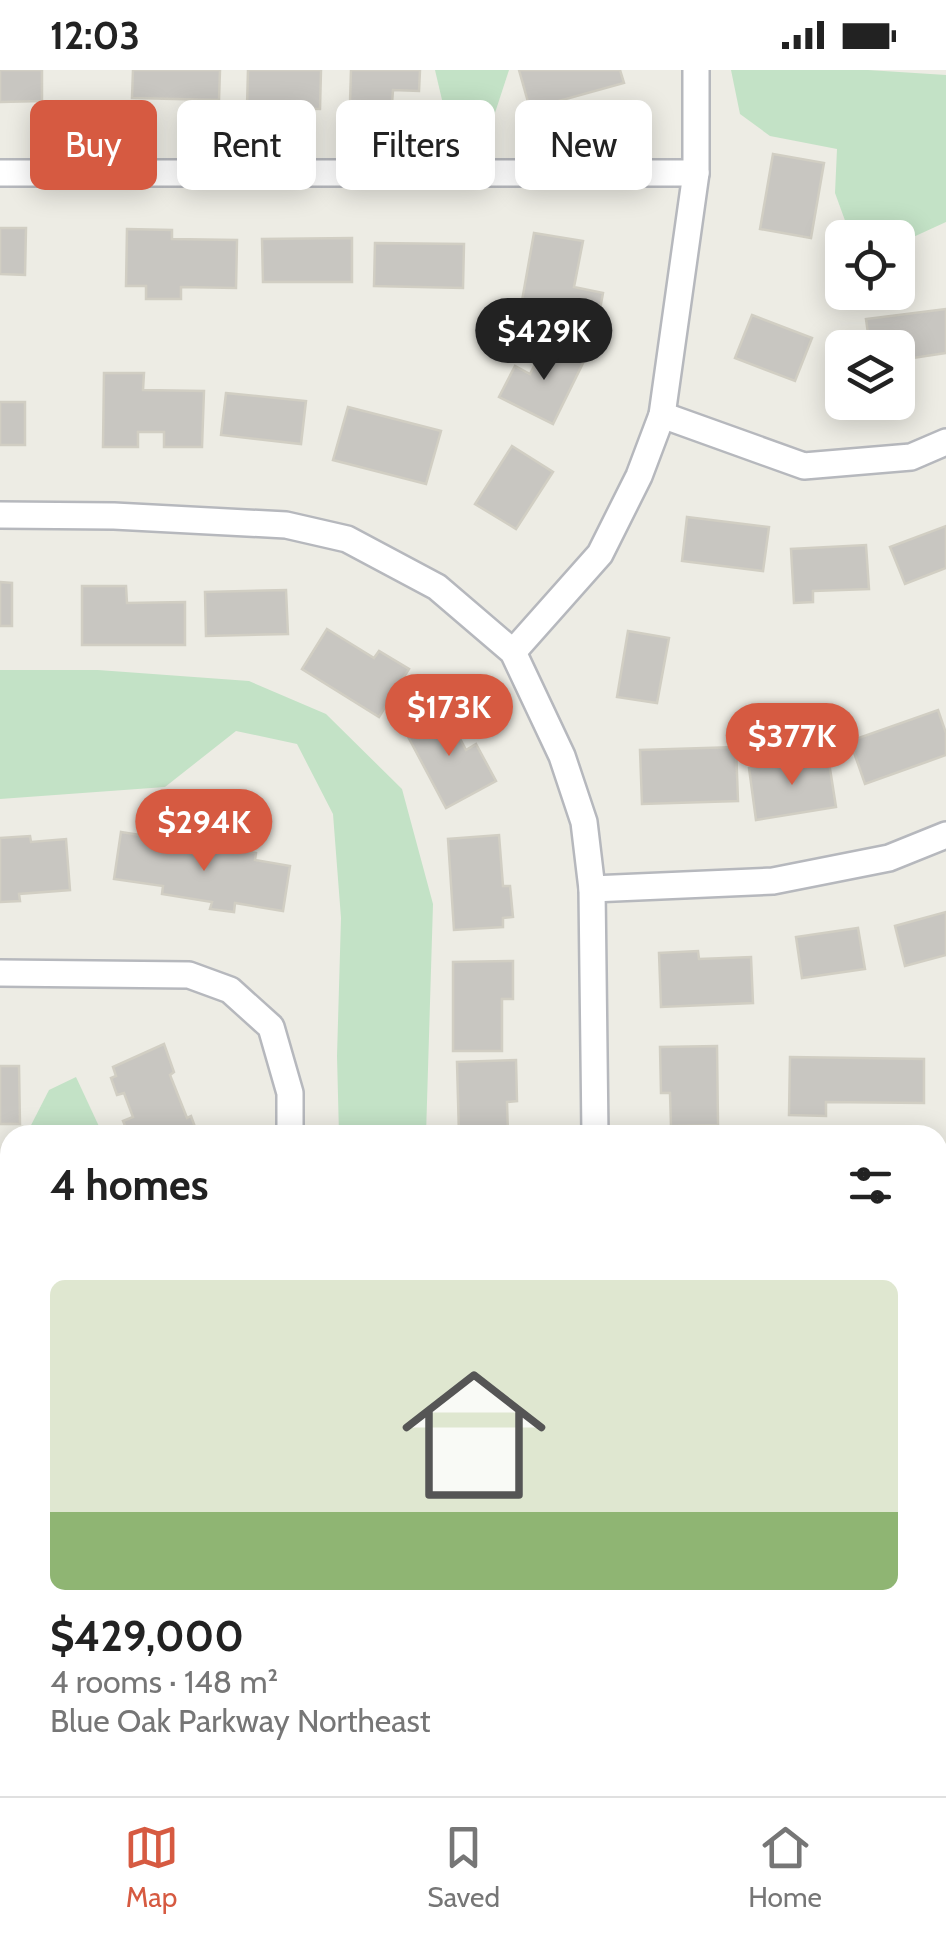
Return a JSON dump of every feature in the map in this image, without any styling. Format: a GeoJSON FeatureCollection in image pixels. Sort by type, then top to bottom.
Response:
{"type":"FeatureCollection","features":[{"type":"Feature","properties":{"kind":"street"},"geometry":{"type":"LineString","coordinates":[[513,652],[600,554],[639,476],[662,415],[696,173],[696,70]]}},
{"type":"Feature","properties":{"kind":"street"},"geometry":{"type":"LineString","coordinates":[[0,173],[696,173]]}},
{"type":"Feature","properties":{"kind":"street"},"geometry":{"type":"LineString","coordinates":[[662,415],[804,466],[911,457],[946,442]]}},
{"type":"Feature","properties":{"kind":"street"},"geometry":{"type":"LineString","coordinates":[[0,515],[286,525],[347,539],[438,587],[513,652],[562,756],[584,822],[592,890],[595,1125]]}},
{"type":"Feature","properties":{"kind":"street"},"geometry":{"type":"LineString","coordinates":[[592,890],[773,881],[889,858],[946,835]]}},
{"type":"Feature","properties":{"kind":"street"},"geometry":{"type":"LineString","coordinates":[[0,973],[189,975],[230,990],[271,1027],[290,1093],[290,1125]]}},
{"type":"Feature","properties":{"kind":"green space"},"geometry":{"type":"Polygon","coordinates":[[[435,70],[509,70],[495,113],[495,100],[442,100],[435,70]]]}},
{"type":"Feature","properties":{"kind":"green space"},"geometry":{"type":"Polygon","coordinates":[[[731,70],[868,70],[946,75],[946,222],[915,236],[915,220],[845,220],[835,193],[837,149],[770,136],[740,114],[731,70]]]}},
{"type":"Feature","properties":{"kind":"green space"},"geometry":{"type":"Polygon","coordinates":[[[0,670],[98,670],[249,681],[326,714],[402,789],[433,904],[426,1125],[339,1125],[341,918],[333,814],[297,744],[236,731],[165,787],[0,799],[0,670]]]}},
{"type":"Feature","properties":{"kind":"green space"},"geometry":{"type":"Polygon","coordinates":[[[76,1077],[98,1125],[31,1125],[49,1090],[76,1077]]]}},
{"type":"Feature","properties":{"kind":"building"},"geometry":{"type":"Polygon","coordinates":[[[0,70],[42,70],[42,100],[0,102],[0,70]]]}},
{"type":"Feature","properties":{"kind":"building"},"geometry":{"type":"Polygon","coordinates":[[[133,70],[220,70],[219,100],[132,98],[133,70]]]}},
{"type":"Feature","properties":{"kind":"building"},"geometry":{"type":"Polygon","coordinates":[[[248,70],[321,70],[320,109],[316,109],[316,100],[247,100],[248,70]]]}},
{"type":"Feature","properties":{"kind":"building"},"geometry":{"type":"Polygon","coordinates":[[[351,70],[420,70],[419,91],[393,90],[392,100],[350,100],[351,70]]]}},
{"type":"Feature","properties":{"kind":"building"},"geometry":{"type":"Polygon","coordinates":[[[519,70],[620,70],[624,83],[563,100],[527,100],[519,70]]]}},
{"type":"Feature","properties":{"kind":"building"},"geometry":{"type":"Polygon","coordinates":[[[773,154],[824,163],[811,238],[760,229],[773,154]]]}},
{"type":"Feature","properties":{"kind":"building"},"geometry":{"type":"Polygon","coordinates":[[[0,228],[26,228],[25,275],[0,274],[0,228]]]}},
{"type":"Feature","properties":{"kind":"building"},"geometry":{"type":"Polygon","coordinates":[[[127,229],[172,230],[172,239],[237,240],[236,288],[181,287],[181,299],[146,299],[146,286],[126,286],[127,229]]]}},
{"type":"Feature","properties":{"kind":"building"},"geometry":{"type":"Polygon","coordinates":[[[534,233],[583,241],[574,287],[603,293],[597,326],[520,312],[534,233]]]}},
{"type":"Feature","properties":{"kind":"building"},"geometry":{"type":"Polygon","coordinates":[[[352,238],[352,282],[263,282],[262,239],[352,238]]]}},
{"type":"Feature","properties":{"kind":"building"},"geometry":{"type":"Polygon","coordinates":[[[375,243],[464,244],[463,288],[374,286],[375,243]]]}},
{"type":"Feature","properties":{"kind":"building"},"geometry":{"type":"Polygon","coordinates":[[[946,309],[946,353],[915,358],[915,330],[868,330],[866,319],[946,309]]]}},
{"type":"Feature","properties":{"kind":"building"},"geometry":{"type":"Polygon","coordinates":[[[752,315],[812,338],[795,381],[735,358],[752,315]]]}},
{"type":"Feature","properties":{"kind":"building"},"geometry":{"type":"Polygon","coordinates":[[[547,340],[585,359],[553,424],[499,397],[515,366],[530,374],[547,340]]]}},
{"type":"Feature","properties":{"kind":"building"},"geometry":{"type":"Polygon","coordinates":[[[104,373],[144,373],[143,390],[204,391],[202,447],[164,447],[164,432],[138,432],[138,447],[103,447],[104,373]]]}},
{"type":"Feature","properties":{"kind":"building"},"geometry":{"type":"Polygon","coordinates":[[[226,393],[306,401],[301,444],[221,435],[226,393]]]}},
{"type":"Feature","properties":{"kind":"building"},"geometry":{"type":"Polygon","coordinates":[[[0,402],[25,402],[25,445],[0,445],[0,402]]]}},
{"type":"Feature","properties":{"kind":"building"},"geometry":{"type":"Polygon","coordinates":[[[348,407],[441,431],[426,484],[333,460],[348,407]]]}},
{"type":"Feature","properties":{"kind":"building"},"geometry":{"type":"Polygon","coordinates":[[[512,446],[553,472],[516,529],[475,504],[512,446]]]}},
{"type":"Feature","properties":{"kind":"building"},"geometry":{"type":"Polygon","coordinates":[[[687,517],[769,527],[763,571],[682,561],[687,517]]]}},
{"type":"Feature","properties":{"kind":"building"},"geometry":{"type":"Polygon","coordinates":[[[946,526],[946,568],[905,584],[890,547],[946,526]]]}},
{"type":"Feature","properties":{"kind":"building"},"geometry":{"type":"Polygon","coordinates":[[[866,545],[869,589],[813,591],[813,602],[794,603],[791,549],[866,545]]]}},
{"type":"Feature","properties":{"kind":"building"},"geometry":{"type":"Polygon","coordinates":[[[0,582],[12,583],[12,626],[0,626],[0,582]]]}},
{"type":"Feature","properties":{"kind":"building"},"geometry":{"type":"Polygon","coordinates":[[[82,586],[126,586],[127,603],[185,602],[185,645],[82,645],[82,586]]]}},
{"type":"Feature","properties":{"kind":"building"},"geometry":{"type":"Polygon","coordinates":[[[286,590],[288,634],[206,636],[205,592],[286,590]]]}},
{"type":"Feature","properties":{"kind":"building"},"geometry":{"type":"Polygon","coordinates":[[[327,629],[374,658],[379,651],[409,669],[379,717],[302,669],[327,629]]]}},
{"type":"Feature","properties":{"kind":"building"},"geometry":{"type":"Polygon","coordinates":[[[628,631],[669,638],[657,703],[617,697],[628,631]]]}},
{"type":"Feature","properties":{"kind":"building"},"geometry":{"type":"Polygon","coordinates":[[[444,708],[466,750],[476,744],[496,781],[446,808],[404,729],[444,708]]]}},
{"type":"Feature","properties":{"kind":"building"},"geometry":{"type":"Polygon","coordinates":[[[938,710],[946,733],[946,755],[865,784],[850,741],[938,710]]]}},
{"type":"Feature","properties":{"kind":"building"},"geometry":{"type":"Polygon","coordinates":[[[736,747],[738,801],[642,804],[640,750],[736,747]]]}},
{"type":"Feature","properties":{"kind":"building"},"geometry":{"type":"Polygon","coordinates":[[[828,756],[836,807],[756,820],[749,768],[828,756]]]}},
{"type":"Feature","properties":{"kind":"building"},"geometry":{"type":"Polygon","coordinates":[[[121,832],[172,845],[171,850],[205,855],[207,846],[256,853],[255,860],[290,866],[283,911],[235,903],[234,912],[210,909],[212,902],[162,894],[163,886],[114,879],[121,832]]]}},
{"type":"Feature","properties":{"kind":"building"},"geometry":{"type":"Polygon","coordinates":[[[499,835],[503,886],[510,886],[513,917],[503,918],[503,927],[454,930],[448,839],[499,835]]]}},
{"type":"Feature","properties":{"kind":"building"},"geometry":{"type":"Polygon","coordinates":[[[30,836],[31,842],[66,839],[70,890],[19,894],[20,901],[0,902],[0,838],[30,836]]]}},
{"type":"Feature","properties":{"kind":"building"},"geometry":{"type":"Polygon","coordinates":[[[946,912],[946,955],[905,966],[895,926],[946,912]]]}},
{"type":"Feature","properties":{"kind":"building"},"geometry":{"type":"Polygon","coordinates":[[[858,928],[865,969],[802,978],[796,937],[858,928]]]}},
{"type":"Feature","properties":{"kind":"building"},"geometry":{"type":"Polygon","coordinates":[[[698,951],[699,959],[751,957],[753,1003],[661,1007],[659,953],[698,951]]]}},
{"type":"Feature","properties":{"kind":"building"},"geometry":{"type":"Polygon","coordinates":[[[513,961],[513,999],[502,999],[502,1051],[453,1051],[453,962],[513,961]]]}},
{"type":"Feature","properties":{"kind":"building"},"geometry":{"type":"Polygon","coordinates":[[[164,1044],[174,1072],[170,1075],[187,1118],[191,1116],[194,1125],[125,1125],[123,1121],[133,1117],[124,1093],[117,1095],[111,1078],[116,1076],[113,1067],[164,1044]]]}},
{"type":"Feature","properties":{"kind":"building"},"geometry":{"type":"Polygon","coordinates":[[[717,1046],[718,1125],[671,1125],[670,1093],[661,1093],[660,1047],[717,1046]]]}},
{"type":"Feature","properties":{"kind":"building"},"geometry":{"type":"Polygon","coordinates":[[[790,1057],[924,1059],[924,1103],[826,1102],[826,1116],[789,1115],[790,1057]]]}},
{"type":"Feature","properties":{"kind":"building"},"geometry":{"type":"Polygon","coordinates":[[[516,1060],[517,1101],[507,1102],[508,1125],[459,1125],[457,1062],[516,1060]]]}},
{"type":"Feature","properties":{"kind":"building"},"geometry":{"type":"Polygon","coordinates":[[[0,1066],[19,1066],[20,1124],[0,1124],[0,1066]]]}}]}
